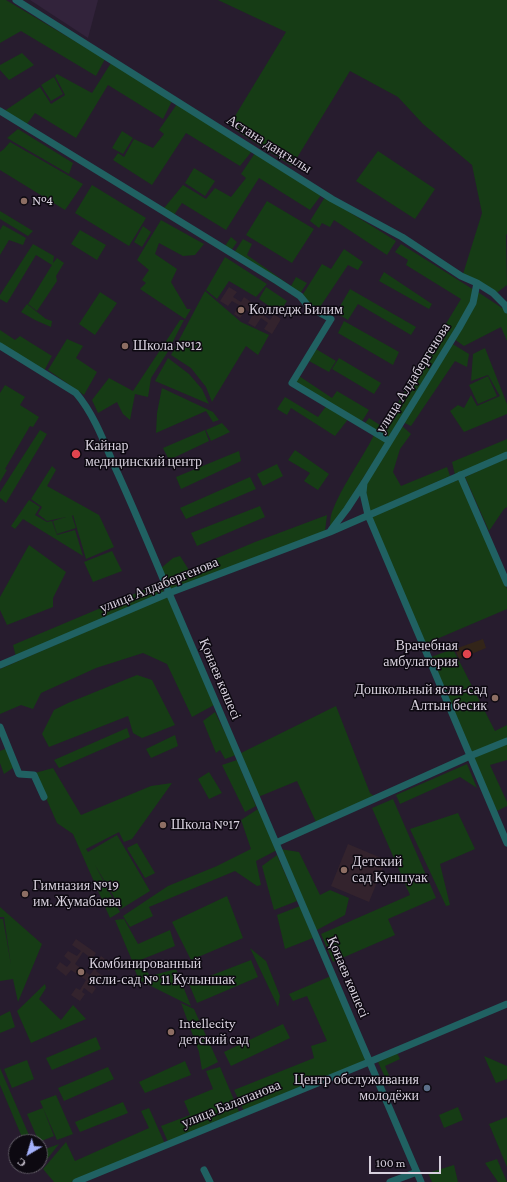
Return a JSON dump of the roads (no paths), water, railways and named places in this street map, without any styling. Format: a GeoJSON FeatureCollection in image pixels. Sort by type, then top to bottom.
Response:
{"type":"FeatureCollection","features":[{"type":"Feature","properties":{"kind":"street","name":"Астана даңғылы"},"geometry":{"type":"LineString","coordinates":[[16,0],[324,194],[402,237],[461,276],[493,292],[505,305],[507,310]]}},
{"type":"Feature","properties":{"kind":"street"},"geometry":{"type":"LineString","coordinates":[[0,111],[278,281],[300,296],[309,307],[330,319],[292,383],[389,441]]}},
{"type":"Feature","properties":{"kind":"street","name":"улица Алдабергенова"},"geometry":{"type":"LineString","coordinates":[[330,532],[364,483],[433,372],[473,303],[477,283]]}},
{"type":"Feature","properties":{"kind":"street","name":"Қонаев көшесі"},"geometry":{"type":"LineString","coordinates":[[0,346],[76,393],[85,403],[98,428],[421,1182]]}},
{"type":"Feature","properties":{"kind":"street","name":"улица Алдабергенова"},"geometry":{"type":"LineString","coordinates":[[0,665],[169,593],[330,532],[507,455]]}},
{"type":"Feature","properties":{"kind":"street"},"geometry":{"type":"LineString","coordinates":[[460,475],[507,584]]}},
{"type":"Feature","properties":{"kind":"street"},"geometry":{"type":"LineString","coordinates":[[364,483],[363,493],[368,515],[507,843]]}},
{"type":"Feature","properties":{"kind":"street"},"geometry":{"type":"LineString","coordinates":[[0,727],[20,774],[34,774],[44,796]]}},
{"type":"Feature","properties":{"kind":"street"},"geometry":{"type":"LineString","coordinates":[[276,844],[470,756],[507,741]]}},
{"type":"Feature","properties":{"kind":"street","name":"улица Балапанова"},"geometry":{"type":"LineString","coordinates":[[76,1182],[370,1062],[507,1004]]}},
{"type":"Feature","properties":{"kind":"street"},"geometry":{"type":"LineString","coordinates":[[204,1170],[210,1182]]}},
{"type":"Feature","properties":{"kind":"street"},"geometry":{"type":"LineString","coordinates":[[390,1182],[417,1172]]}},
{"type":"Feature","properties":{"kind":"place","name":"№4"},"geometry":{"type":"Point","coordinates":[24,201]}},
{"type":"Feature","properties":{"kind":"place","name":"Колледж Билим"},"geometry":{"type":"Point","coordinates":[241,310]}},
{"type":"Feature","properties":{"kind":"place","name":"Школа №12"},"geometry":{"type":"Point","coordinates":[125,346]}},
{"type":"Feature","properties":{"kind":"place","name":"Кайнар медицинский центр"},"geometry":{"type":"Point","coordinates":[76,454]}},
{"type":"Feature","properties":{"kind":"place","name":"Врачебная амбулатория"},"geometry":{"type":"Point","coordinates":[467,654]}},
{"type":"Feature","properties":{"kind":"place","name":"Дошкольный ясли-сад Алтын бесик"},"geometry":{"type":"Point","coordinates":[495,698]}},
{"type":"Feature","properties":{"kind":"place","name":"Школа №17"},"geometry":{"type":"Point","coordinates":[163,825]}},
{"type":"Feature","properties":{"kind":"place","name":"Детский сад Куншуак"},"geometry":{"type":"Point","coordinates":[344,870]}},
{"type":"Feature","properties":{"kind":"place","name":"Гимназия №19 им. Жумабаева"},"geometry":{"type":"Point","coordinates":[25,894]}},
{"type":"Feature","properties":{"kind":"place","name":"Комбинированный ясли-сад № 11 Кулыншак"},"geometry":{"type":"Point","coordinates":[81,972]}},
{"type":"Feature","properties":{"kind":"place","name":"Intellecity детский сад"},"geometry":{"type":"Point","coordinates":[171,1032]}},
{"type":"Feature","properties":{"kind":"place","name":"Центр обслуживания молодёжи"},"geometry":{"type":"Point","coordinates":[427,1088]}}]}
